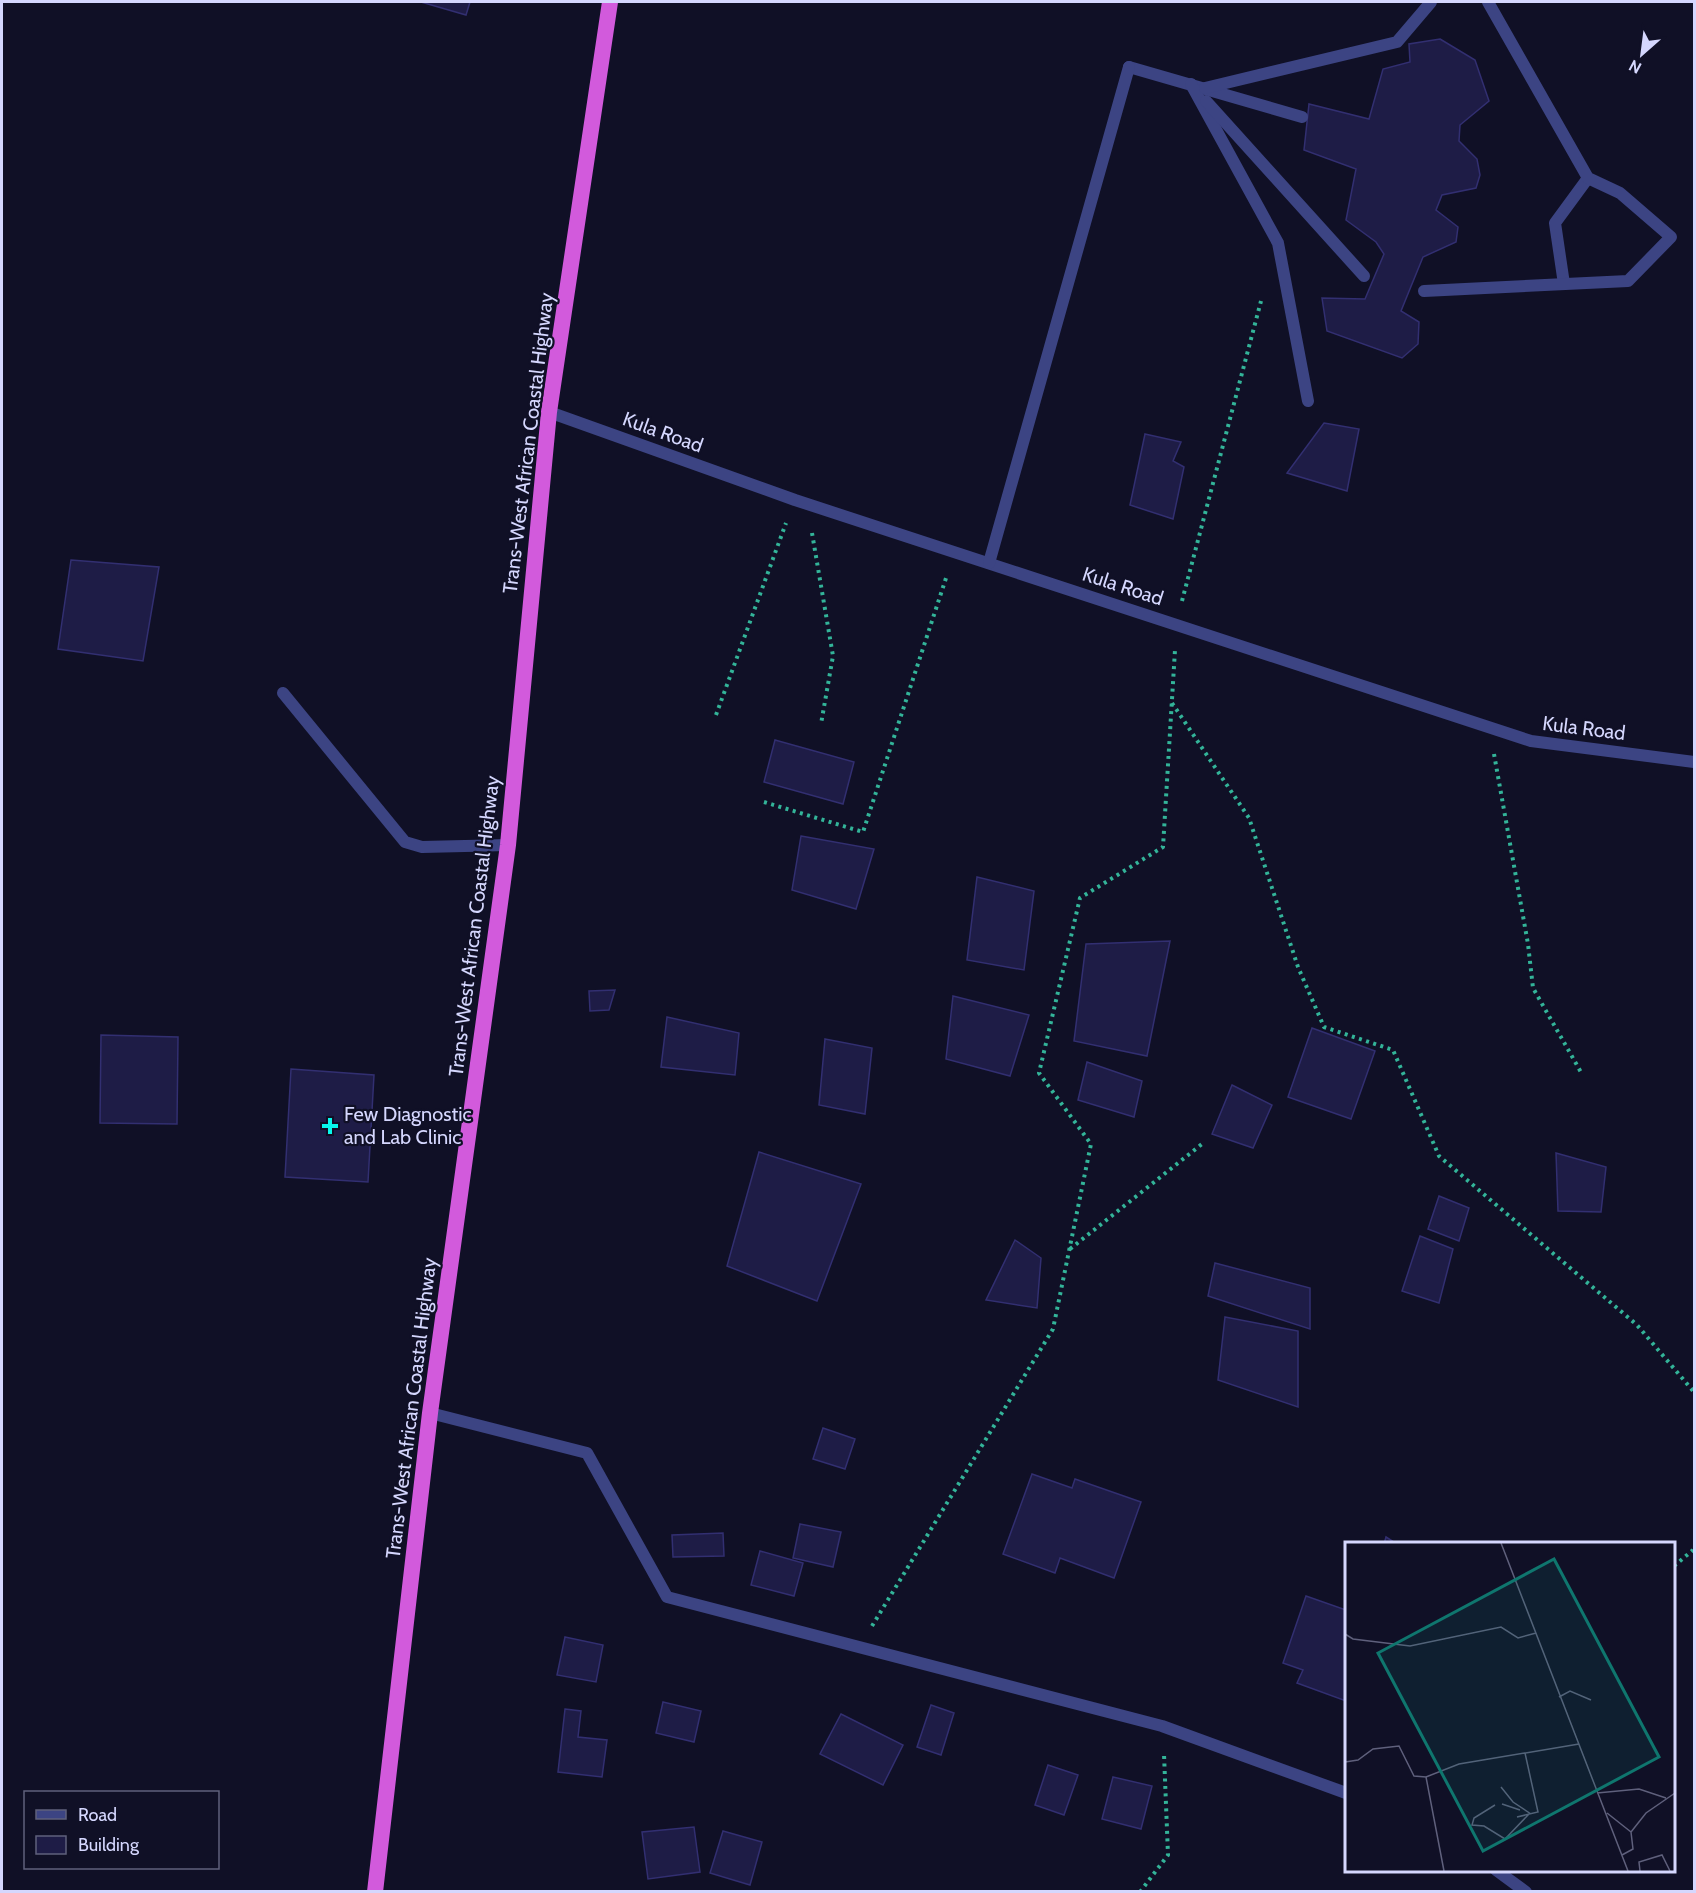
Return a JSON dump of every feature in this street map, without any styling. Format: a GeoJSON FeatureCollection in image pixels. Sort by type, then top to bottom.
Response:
{"type":"FeatureCollection","features":[{"type":"Feature","properties":{"kind":"highway","name":"Trans-West African Coastal Highway"},"geometry":{"type":"LineString","coordinates":[[375,1892],[430,1413],[508,845],[549,412],[610,2]]}},
{"type":"Feature","properties":{"kind":"street"},"geometry":{"type":"LineString","coordinates":[[1205,88],[1396,42],[1431,2]]}},
{"type":"Feature","properties":{"kind":"street"},"geometry":{"type":"LineString","coordinates":[[1424,291],[1628,281],[1671,237],[1620,193],[1588,178],[1488,2]]}},
{"type":"Feature","properties":{"kind":"street"},"geometry":{"type":"LineString","coordinates":[[989,563],[1129,67],[1302,117]]}},
{"type":"Feature","properties":{"kind":"street"},"geometry":{"type":"LineString","coordinates":[[1191,84],[1364,276]]}},
{"type":"Feature","properties":{"kind":"street"},"geometry":{"type":"LineString","coordinates":[[1191,84],[1278,243],[1308,401]]}},
{"type":"Feature","properties":{"kind":"street"},"geometry":{"type":"LineString","coordinates":[[1564,284],[1555,222],[1588,178]]}},
{"type":"Feature","properties":{"kind":"street","name":"Kula Road"},"geometry":{"type":"LineString","coordinates":[[549,412],[801,502],[1531,741],[1695,762]]}},
{"type":"Feature","properties":{"kind":"street"},"geometry":{"type":"LineString","coordinates":[[283,693],[405,842],[422,847],[508,845]]}},
{"type":"Feature","properties":{"kind":"street"},"geometry":{"type":"LineString","coordinates":[[430,1413],[587,1453],[667,1596],[1162,1726],[1345,1791]]}},
{"type":"Feature","properties":{"kind":"street"},"geometry":{"type":"LineString","coordinates":[[1499,1872],[1526,1892]]}},
{"type":"Feature","properties":{"kind":"path"},"geometry":{"type":"LineString","coordinates":[[859,1647],[1053,1329],[1091,1144],[1038,1073],[1080,898],[1162,847],[1176,624],[1263,296]]}},
{"type":"Feature","properties":{"kind":"path"},"geometry":{"type":"LineString","coordinates":[[716,716],[801,502]]}},
{"type":"Feature","properties":{"kind":"path"},"geometry":{"type":"LineString","coordinates":[[801,502],[833,656],[821,724]]}},
{"type":"Feature","properties":{"kind":"path"},"geometry":{"type":"LineString","coordinates":[[764,802],[863,832],[954,552]]}},
{"type":"Feature","properties":{"kind":"path"},"geometry":{"type":"LineString","coordinates":[[1171,703],[1249,818],[1298,967],[1324,1027],[1393,1050],[1439,1156],[1636,1325],[1695,1392]]}},
{"type":"Feature","properties":{"kind":"path"},"geometry":{"type":"LineString","coordinates":[[1489,727],[1528,944],[1533,987],[1582,1074]]}},
{"type":"Feature","properties":{"kind":"path"},"geometry":{"type":"LineString","coordinates":[[1069,1250],[1202,1144]]}},
{"type":"Feature","properties":{"kind":"path"},"geometry":{"type":"LineString","coordinates":[[1675,1565],[1693,1550],[1695,1545]]}},
{"type":"Feature","properties":{"kind":"path"},"geometry":{"type":"LineString","coordinates":[[1140,1892],[1168,1855],[1162,1726]]}},
{"type":"Feature","properties":{"kind":"building"},"geometry":{"type":"Polygon","coordinates":[[[421,2],[470,2],[466,15],[421,2]]]}},
{"type":"Feature","properties":{"kind":"building"},"geometry":{"type":"Polygon","coordinates":[[[1440,39],[1475,60],[1489,101],[1460,125],[1459,141],[1477,159],[1480,175],[1476,188],[1442,195],[1436,210],[1458,227],[1456,242],[1423,257],[1401,311],[1419,322],[1418,344],[1402,358],[1327,331],[1322,298],[1365,299],[1384,254],[1376,242],[1346,220],[1356,169],[1304,150],[1309,104],[1369,119],[1383,69],[1410,62],[1409,44],[1440,39]]]}},
{"type":"Feature","properties":{"kind":"building"},"geometry":{"type":"Polygon","coordinates":[[[1324,423],[1359,429],[1347,491],[1287,473],[1324,423]]]}},
{"type":"Feature","properties":{"kind":"building"},"geometry":{"type":"Polygon","coordinates":[[[1145,434],[1181,442],[1173,461],[1184,467],[1173,519],[1130,505],[1145,434]]]}},
{"type":"Feature","properties":{"kind":"building"},"geometry":{"type":"Polygon","coordinates":[[[71,560],[159,567],[143,661],[58,649],[71,560]]]}},
{"type":"Feature","properties":{"kind":"building"},"geometry":{"type":"Polygon","coordinates":[[[775,740],[854,762],[843,804],[764,782],[775,740]]]}},
{"type":"Feature","properties":{"kind":"building"},"geometry":{"type":"Polygon","coordinates":[[[801,836],[874,849],[856,909],[792,890],[801,836]]]}},
{"type":"Feature","properties":{"kind":"building"},"geometry":{"type":"Polygon","coordinates":[[[977,877],[1034,891],[1024,970],[967,960],[977,877]]]}},
{"type":"Feature","properties":{"kind":"building"},"geometry":{"type":"Polygon","coordinates":[[[1170,941],[1147,1056],[1074,1041],[1086,944],[1170,941]]]}},
{"type":"Feature","properties":{"kind":"building"},"geometry":{"type":"Polygon","coordinates":[[[615,990],[609,1010],[590,1011],[589,991],[615,990]]]}},
{"type":"Feature","properties":{"kind":"building"},"geometry":{"type":"Polygon","coordinates":[[[953,996],[1029,1015],[1010,1076],[946,1059],[953,996]]]}},
{"type":"Feature","properties":{"kind":"building"},"geometry":{"type":"Polygon","coordinates":[[[667,1017],[739,1033],[735,1075],[661,1067],[667,1017]]]}},
{"type":"Feature","properties":{"kind":"building"},"geometry":{"type":"Polygon","coordinates":[[[1312,1028],[1375,1051],[1351,1119],[1288,1097],[1312,1028]]]}},
{"type":"Feature","properties":{"kind":"building"},"geometry":{"type":"Polygon","coordinates":[[[101,1035],[178,1037],[177,1124],[100,1123],[101,1035]]]}},
{"type":"Feature","properties":{"kind":"building"},"geometry":{"type":"Polygon","coordinates":[[[825,1039],[872,1048],[865,1114],[819,1105],[825,1039]]]}},
{"type":"Feature","properties":{"kind":"building"},"geometry":{"type":"Polygon","coordinates":[[[1087,1062],[1142,1081],[1134,1117],[1078,1100],[1087,1062]]]}},
{"type":"Feature","properties":{"kind":"building","name":"Few Diagnostic and Lab Clinic"},"geometry":{"type":"Polygon","coordinates":[[[291,1069],[374,1075],[368,1182],[285,1177],[291,1069]]]}},
{"type":"Feature","properties":{"kind":"building"},"geometry":{"type":"Polygon","coordinates":[[[1232,1085],[1272,1105],[1253,1148],[1212,1134],[1232,1085]]]}},
{"type":"Feature","properties":{"kind":"building"},"geometry":{"type":"Polygon","coordinates":[[[759,1152],[861,1184],[817,1301],[727,1266],[759,1152]]]}},
{"type":"Feature","properties":{"kind":"building"},"geometry":{"type":"Polygon","coordinates":[[[1556,1153],[1606,1167],[1601,1212],[1558,1211],[1556,1153]]]}},
{"type":"Feature","properties":{"kind":"building"},"geometry":{"type":"Polygon","coordinates":[[[1439,1196],[1469,1208],[1459,1241],[1428,1229],[1439,1196]]]}},
{"type":"Feature","properties":{"kind":"building"},"geometry":{"type":"Polygon","coordinates":[[[1420,1236],[1453,1249],[1439,1303],[1402,1291],[1420,1236]]]}},
{"type":"Feature","properties":{"kind":"building"},"geometry":{"type":"Polygon","coordinates":[[[1015,1240],[1041,1258],[1037,1308],[986,1300],[1015,1240]]]}},
{"type":"Feature","properties":{"kind":"building"},"geometry":{"type":"Polygon","coordinates":[[[1215,1263],[1310,1288],[1310,1329],[1208,1296],[1215,1263]]]}},
{"type":"Feature","properties":{"kind":"building"},"geometry":{"type":"Polygon","coordinates":[[[1225,1317],[1298,1331],[1298,1407],[1218,1380],[1225,1317]]]}},
{"type":"Feature","properties":{"kind":"building"},"geometry":{"type":"Polygon","coordinates":[[[823,1428],[855,1439],[845,1469],[813,1459],[823,1428]]]}},
{"type":"Feature","properties":{"kind":"building"},"geometry":{"type":"Polygon","coordinates":[[[1032,1474],[1072,1488],[1075,1479],[1141,1502],[1114,1578],[1060,1558],[1055,1573],[1003,1554],[1032,1474]]]}},
{"type":"Feature","properties":{"kind":"building"},"geometry":{"type":"Polygon","coordinates":[[[800,1524],[841,1532],[833,1567],[793,1558],[800,1524]]]}},
{"type":"Feature","properties":{"kind":"building"},"geometry":{"type":"Polygon","coordinates":[[[723,1533],[724,1556],[673,1557],[672,1535],[723,1533]]]}},
{"type":"Feature","properties":{"kind":"building"},"geometry":{"type":"Polygon","coordinates":[[[1386,1537],[1394,1542],[1385,1542],[1386,1537]]]}},
{"type":"Feature","properties":{"kind":"building"},"geometry":{"type":"Polygon","coordinates":[[[760,1551],[803,1563],[794,1596],[751,1585],[760,1551]]]}},
{"type":"Feature","properties":{"kind":"building"},"geometry":{"type":"Polygon","coordinates":[[[1306,1596],[1345,1610],[1345,1701],[1297,1683],[1303,1670],[1283,1663],[1306,1596]]]}},
{"type":"Feature","properties":{"kind":"building"},"geometry":{"type":"Polygon","coordinates":[[[565,1637],[603,1645],[596,1682],[557,1675],[565,1637]]]}},
{"type":"Feature","properties":{"kind":"building"},"geometry":{"type":"Polygon","coordinates":[[[663,1702],[701,1711],[694,1742],[656,1733],[663,1702]]]}},
{"type":"Feature","properties":{"kind":"building"},"geometry":{"type":"Polygon","coordinates":[[[931,1705],[954,1713],[941,1755],[917,1747],[931,1705]]]}},
{"type":"Feature","properties":{"kind":"building"},"geometry":{"type":"Polygon","coordinates":[[[565,1709],[581,1711],[578,1737],[607,1740],[602,1777],[558,1772],[565,1709]]]}},
{"type":"Feature","properties":{"kind":"building"},"geometry":{"type":"Polygon","coordinates":[[[841,1714],[903,1745],[883,1785],[820,1754],[841,1714]]]}},
{"type":"Feature","properties":{"kind":"building"},"geometry":{"type":"Polygon","coordinates":[[[1048,1765],[1078,1775],[1064,1815],[1035,1805],[1048,1765]]]}},
{"type":"Feature","properties":{"kind":"building"},"geometry":{"type":"Polygon","coordinates":[[[1113,1777],[1152,1786],[1141,1829],[1102,1819],[1113,1777]]]}},
{"type":"Feature","properties":{"kind":"building"},"geometry":{"type":"Polygon","coordinates":[[[694,1827],[700,1872],[648,1879],[642,1832],[694,1827]]]}},
{"type":"Feature","properties":{"kind":"building"},"geometry":{"type":"Polygon","coordinates":[[[723,1831],[762,1842],[750,1885],[710,1873],[723,1831]]]}},
{"type":"Feature","properties":{"kind":"place","name":"Few Diagnostic and Lab Clinic"},"geometry":{"type":"Point","coordinates":[330,1126]}}]}
